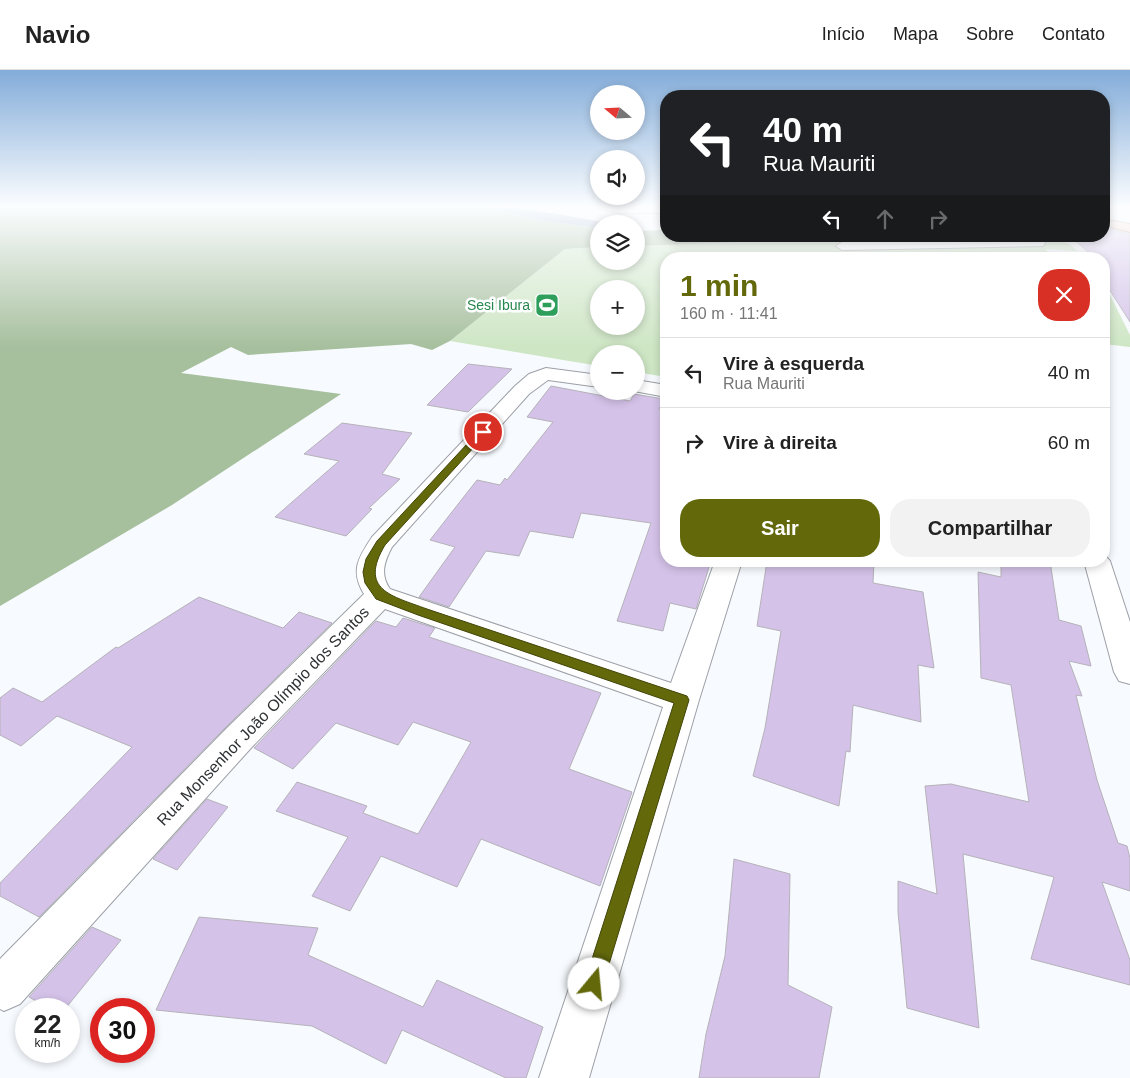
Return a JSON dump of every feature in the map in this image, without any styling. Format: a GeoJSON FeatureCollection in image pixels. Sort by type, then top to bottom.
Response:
{"type":"FeatureCollection","features":[{"type":"Feature","properties":{"kind":"street","name":"Rua Monsenhor João Olímpio dos Santos"},"geometry":{"type":"LineString","coordinates":[[4,988],[239,738],[380,596],[371,583],[369,572],[371,559],[381,543],[522,390],[536,378],[546,374],[590,380]]}},
{"type":"Feature","properties":{"kind":"street"},"geometry":{"type":"LineString","coordinates":[[645,387],[660,389]]}},
{"type":"Feature","properties":{"kind":"street"},"geometry":{"type":"LineString","coordinates":[[564,1078],[682,700],[727,567]]}},
{"type":"Feature","properties":{"kind":"street"},"geometry":{"type":"LineString","coordinates":[[1100,567],[1130,672]]}},
{"type":"Feature","properties":{"kind":"street"},"geometry":{"type":"LineString","coordinates":[[380,596],[682,700]]}},
{"type":"Feature","properties":{"kind":"green space"},"geometry":{"type":"Polygon","coordinates":[[[0,254],[559,254],[450,341],[432,350],[411,344],[248,355],[231,347],[181,373],[341,394],[172,505],[0,606],[0,254]]]}},
{"type":"Feature","properties":{"kind":"green space"},"geometry":{"type":"Polygon","coordinates":[[[559,254],[590,254],[590,270],[645,270],[645,254],[660,254],[660,376],[645,374],[645,345],[590,345],[590,364],[450,341],[559,254]]]}},
{"type":"Feature","properties":{"kind":"green space"},"geometry":{"type":"Polygon","coordinates":[[[1110,295],[1130,335],[1130,347],[1110,345],[1110,295]]]}},
{"type":"Feature","properties":{"kind":"building"},"geometry":{"type":"Polygon","coordinates":[[[1110,254],[1130,254],[1130,322],[1110,290],[1110,254]]]}},
{"type":"Feature","properties":{"kind":"building"},"geometry":{"type":"Polygon","coordinates":[[[468,364],[512,369],[468,412],[427,405],[468,364]]]}},
{"type":"Feature","properties":{"kind":"building"},"geometry":{"type":"Polygon","coordinates":[[[551,386],[590,393],[590,400],[645,400],[645,396],[660,398],[660,567],[709,567],[696,609],[670,603],[663,631],[617,621],[651,523],[581,513],[573,538],[530,531],[519,556],[486,551],[449,607],[419,597],[455,547],[430,540],[477,480],[500,485],[505,478],[507,480],[553,422],[527,417],[551,386]]]}},
{"type":"Feature","properties":{"kind":"building"},"geometry":{"type":"Polygon","coordinates":[[[342,423],[412,433],[382,474],[400,479],[369,508],[372,509],[346,536],[275,517],[339,461],[304,454],[342,423]]]}},
{"type":"Feature","properties":{"kind":"building"},"geometry":{"type":"Polygon","coordinates":[[[766,567],[874,567],[873,583],[923,592],[934,668],[918,665],[921,722],[853,705],[850,752],[846,751],[839,806],[753,776],[765,728],[781,631],[757,626],[766,567]]]}},
{"type":"Feature","properties":{"kind":"building"},"geometry":{"type":"Polygon","coordinates":[[[1001,567],[1051,567],[1059,620],[1081,626],[1091,666],[1069,661],[1082,696],[1076,695],[1097,780],[1118,843],[1127,846],[1130,858],[1130,891],[1102,882],[1130,960],[1130,985],[1031,959],[1054,877],[963,854],[979,1028],[907,1008],[898,912],[898,881],[937,894],[925,786],[951,784],[1029,802],[1011,685],[981,678],[978,572],[1001,577],[1001,567]]]}},
{"type":"Feature","properties":{"kind":"building"},"geometry":{"type":"Polygon","coordinates":[[[199,597],[283,628],[299,612],[332,623],[226,727],[39,917],[0,896],[0,883],[132,747],[57,716],[21,746],[0,735],[0,698],[13,688],[42,702],[116,647],[118,648],[199,597]]]}},
{"type":"Feature","properties":{"kind":"building"},"geometry":{"type":"Polygon","coordinates":[[[403,618],[435,628],[429,637],[601,693],[569,769],[632,792],[600,886],[481,839],[457,887],[381,856],[350,911],[312,896],[348,837],[276,811],[297,782],[367,806],[363,813],[418,834],[471,742],[413,722],[398,745],[336,723],[293,769],[254,748],[376,621],[396,627],[403,618]]]}},
{"type":"Feature","properties":{"kind":"building"},"geometry":{"type":"Polygon","coordinates":[[[207,799],[228,807],[177,870],[153,859],[207,799]]]}},
{"type":"Feature","properties":{"kind":"building"},"geometry":{"type":"Polygon","coordinates":[[[734,859],[790,874],[788,985],[832,1007],[819,1078],[699,1078],[706,1034],[725,956],[734,859]]]}},
{"type":"Feature","properties":{"kind":"building"},"geometry":{"type":"Polygon","coordinates":[[[199,917],[318,928],[308,955],[423,1007],[437,980],[543,1027],[526,1078],[506,1078],[402,1030],[386,1064],[312,1026],[156,1010],[199,917]]]}},
{"type":"Feature","properties":{"kind":"building"},"geometry":{"type":"Polygon","coordinates":[[[92,927],[121,940],[74,998],[29,997],[92,927]]]}},
{"type":"Feature","properties":{"kind":"place","name":"Sesi Ibura"},"geometry":{"type":"Point","coordinates":[547,305]}},
{"type":"Feature","properties":{"kind":"route"},"geometry":{"type":"LineString","coordinates":[[483,432],[381,543],[371,559],[369,572],[371,583],[380,596],[682,700],[594,984]]}}]}
